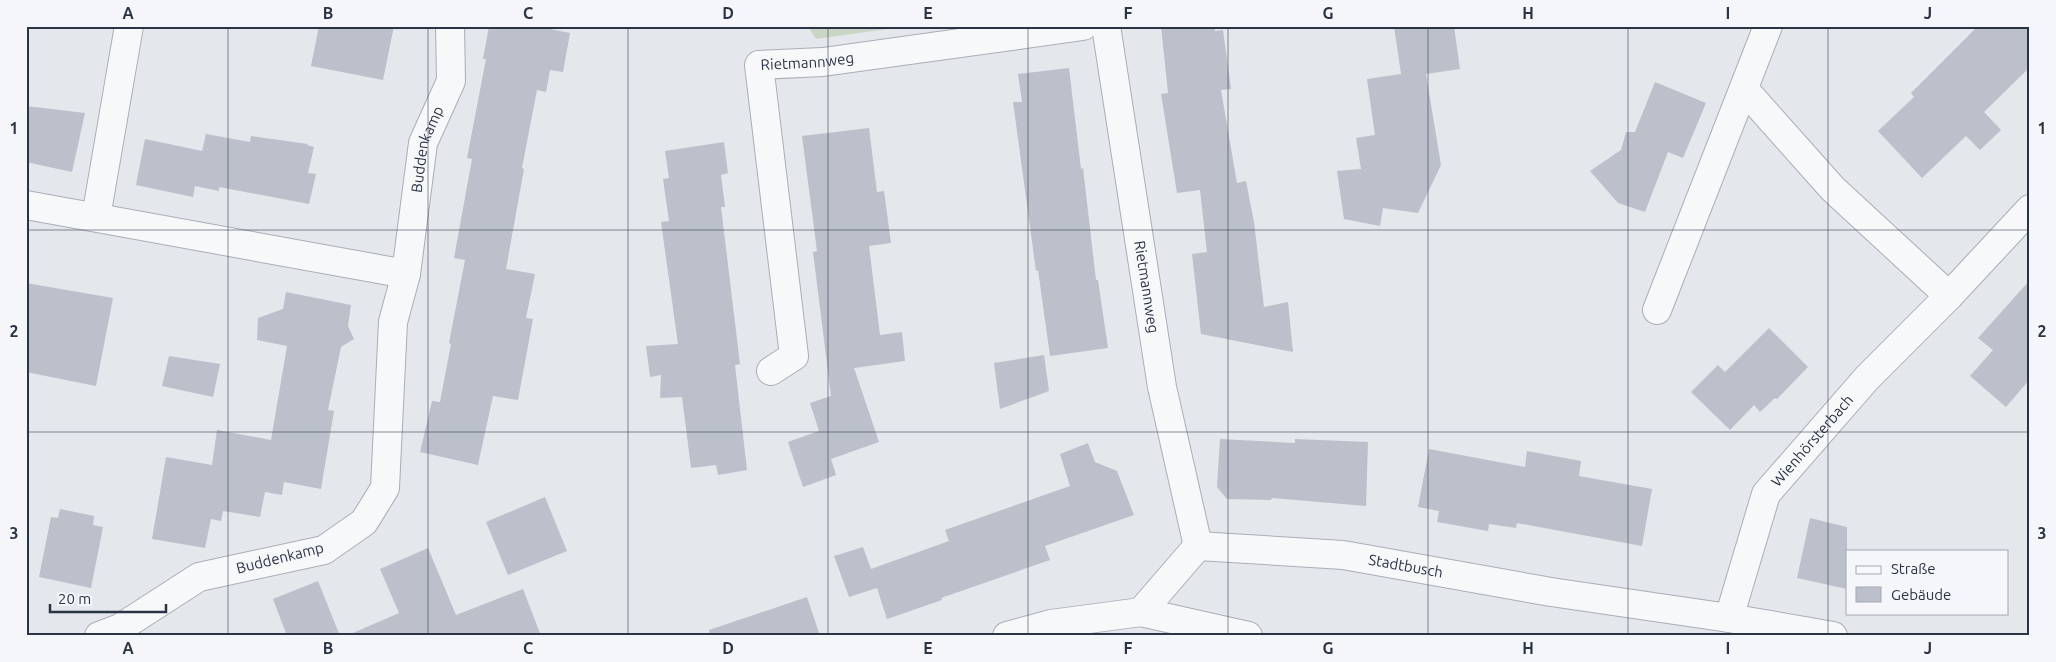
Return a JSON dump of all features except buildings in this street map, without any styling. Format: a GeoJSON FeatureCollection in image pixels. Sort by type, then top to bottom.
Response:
{"type":"FeatureCollection","features":[{"type":"Feature","properties":{"kind":"street"},"geometry":{"type":"LineString","coordinates":[[96,217],[129,26]]}},
{"type":"Feature","properties":{"kind":"street","name":"Buddenkamp"},"geometry":{"type":"LineString","coordinates":[[99,636],[120,628],[199,577],[324,550],[364,522],[385,488],[393,322],[406,274],[423,143],[451,81],[450,26]]}},
{"type":"Feature","properties":{"kind":"street","name":"Rietmannweg"},"geometry":{"type":"LineString","coordinates":[[771,371],[794,356],[759,65],[823,62],[1084,26]]}},
{"type":"Feature","properties":{"kind":"street","name":"Rietmannweg"},"geometry":{"type":"LineString","coordinates":[[1106,26],[1162,386],[1198,546]]}},
{"type":"Feature","properties":{"kind":"street"},"geometry":{"type":"LineString","coordinates":[[1657,310],[1768,26]]}},
{"type":"Feature","properties":{"kind":"street"},"geometry":{"type":"LineString","coordinates":[[1744,89],[1833,189],[1949,296]]}},
{"type":"Feature","properties":{"kind":"street"},"geometry":{"type":"LineString","coordinates":[[26,205],[406,274]]}},
{"type":"Feature","properties":{"kind":"street","name":"Wienhörsterbach"},"geometry":{"type":"LineString","coordinates":[[1729,618],[1766,494],[1867,378],[1949,296],[2030,209]]}},
{"type":"Feature","properties":{"kind":"street"},"geometry":{"type":"LineString","coordinates":[[1141,612],[1198,546]]}},
{"type":"Feature","properties":{"kind":"street","name":"Stadtbusch"},"geometry":{"type":"LineString","coordinates":[[1198,546],[1342,555],[1551,592],[1729,618],[1833,636]]}},
{"type":"Feature","properties":{"kind":"street"},"geometry":{"type":"LineString","coordinates":[[1007,636],[1051,624],[1141,612],[1248,636]]}},
{"type":"Feature","properties":{"kind":"green space"},"geometry":{"type":"Polygon","coordinates":[[[808,26],[908,26],[816,39],[808,26]]]}}]}
